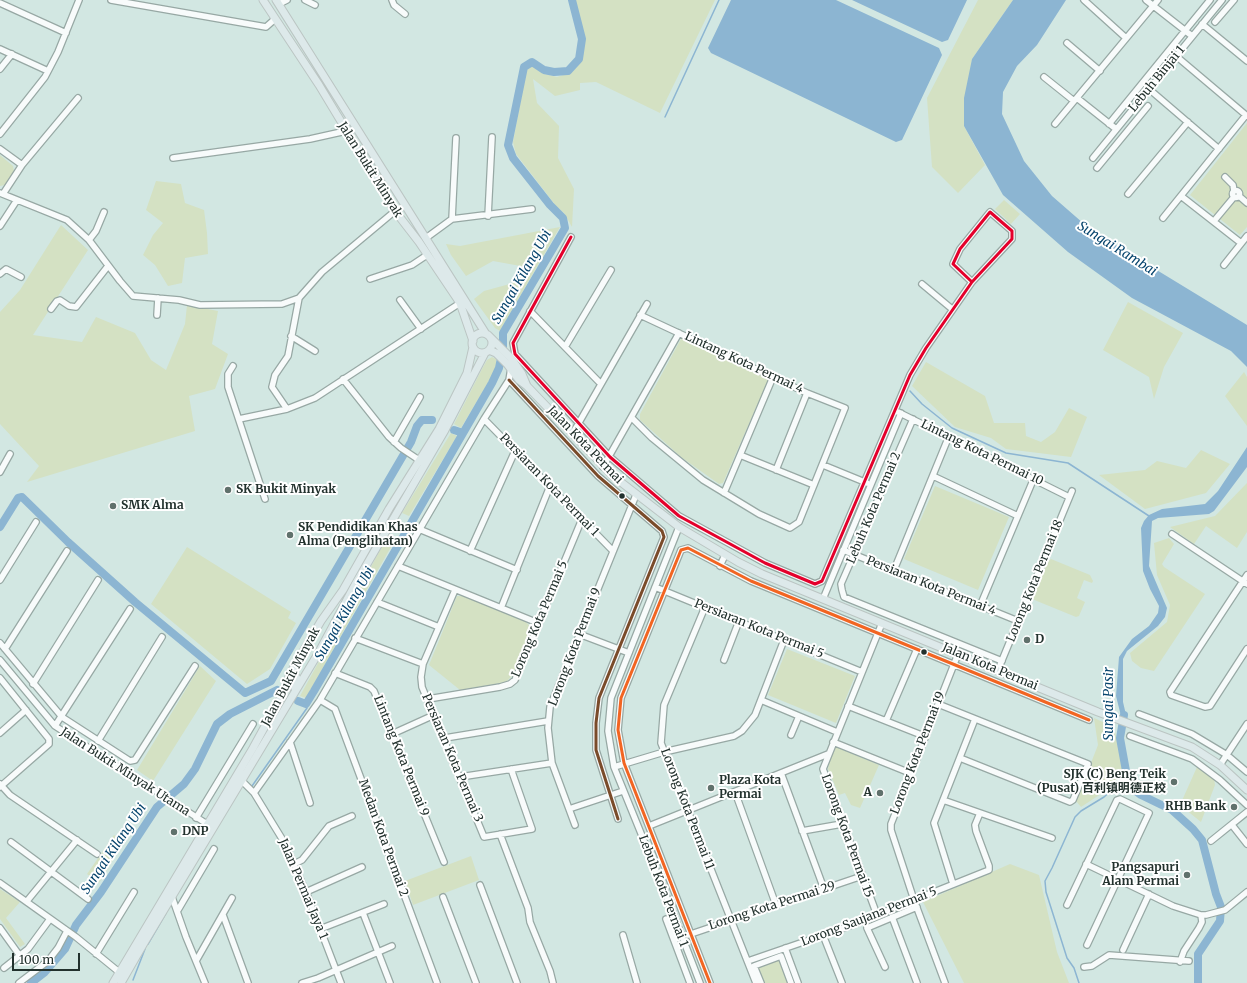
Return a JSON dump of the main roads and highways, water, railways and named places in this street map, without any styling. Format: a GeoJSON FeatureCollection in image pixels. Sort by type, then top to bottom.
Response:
{"type":"FeatureCollection","features":[{"type":"Feature","properties":{"kind":"main road","name":"Jalan Bukit Minyak"},"geometry":{"type":"LineString","coordinates":[[112,983],[253,748],[281,697],[291,672],[321,621],[330,609],[438,429],[467,374],[473,344],[460,303],[395,211],[319,85],[263,0]]}},
{"type":"Feature","properties":{"kind":"main road","name":"Jalan Bukit Minyak"},"geometry":{"type":"LineString","coordinates":[[277,2],[487,335]]}},
{"type":"Feature","properties":{"kind":"main road"},"geometry":{"type":"LineString","coordinates":[[478,335],[487,335],[492,343],[490,352],[478,352],[473,344],[478,335]]}},
{"type":"Feature","properties":{"kind":"main road","name":"Jalan Kota Permai"},"geometry":{"type":"LineString","coordinates":[[487,335],[498,345],[510,363]]}},
{"type":"Feature","properties":{"kind":"main road","name":"Jalan Bukit Minyak"},"geometry":{"type":"LineString","coordinates":[[122,983],[289,703],[388,526],[490,352]]}},
{"type":"Feature","properties":{"kind":"main road","name":"Jalan Kota Permai"},"geometry":{"type":"LineString","coordinates":[[490,352],[510,363],[522,374],[527,386],[573,433],[603,467],[636,495],[679,527],[725,555],[762,574],[1130,725],[1198,750],[1220,765],[1247,790]]}},
{"type":"Feature","properties":{"kind":"main road"},"geometry":{"type":"LineString","coordinates":[[330,609],[300,666],[300,669],[304,670],[332,627]]}},
{"type":"Feature","properties":{"kind":"main road"},"geometry":{"type":"LineString","coordinates":[[281,697],[295,678],[298,678],[289,703]]}},
{"type":"Feature","properties":{"kind":"water"},"geometry":{"type":"Polygon","coordinates":[[[731,0],[836,0],[939,48],[942,55],[902,140],[896,142],[711,53],[708,48],[731,0]]]}},
{"type":"Feature","properties":{"kind":"water"},"geometry":{"type":"Polygon","coordinates":[[[852,0],[967,0],[948,40],[942,42],[852,0]]]}},
{"type":"Feature","properties":{"kind":"water","name":"Sungai Rambai"},"geometry":{"type":"Polygon","coordinates":[[[1013,0],[1066,0],[1037,45],[1017,66],[1003,92],[1002,114],[1024,161],[1052,196],[1091,230],[1247,325],[1247,367],[1231,351],[1132,298],[1068,252],[1003,195],[964,126],[964,98],[972,59],[1013,0]]]}},
{"type":"Feature","properties":{"kind":"water"},"geometry":{"type":"Polygon","coordinates":[[[1247,447],[1247,467],[1214,511],[1209,514],[1158,518],[1152,521],[1149,566],[1167,608],[1165,617],[1158,626],[1127,651],[1123,659],[1123,702],[1127,719],[1121,716],[1116,696],[1119,657],[1132,639],[1149,626],[1158,613],[1159,606],[1143,571],[1141,528],[1144,521],[1149,515],[1162,509],[1205,504],[1218,491],[1247,447]]]}},
{"type":"Feature","properties":{"kind":"waterway","name":"Sungai Kilang Ubi"},"geometry":{"type":"LineString","coordinates":[[298,701],[306,704],[314,691],[492,383],[499,368],[503,348],[503,333],[565,228],[563,218],[550,205],[513,158],[508,145],[524,67],[532,62],[544,70],[554,72],[568,71],[579,59],[582,39],[572,0]]}},
{"type":"Feature","properties":{"kind":"waterway"},"geometry":{"type":"LineString","coordinates":[[665,117],[719,0]]}},
{"type":"Feature","properties":{"kind":"waterway"},"geometry":{"type":"LineString","coordinates":[[910,391],[922,404],[952,428],[1006,453],[1068,463],[1149,516]]}},
{"type":"Feature","properties":{"kind":"waterway"},"geometry":{"type":"LineString","coordinates":[[0,527],[18,498],[22,497],[68,542],[135,602],[245,693],[271,681],[411,442],[417,426],[422,420],[432,420]]}},
{"type":"Feature","properties":{"kind":"waterway"},"geometry":{"type":"LineString","coordinates":[[454,430],[463,433]]}},
{"type":"Feature","properties":{"kind":"waterway","name":"Sungai Kilang Ubi"},"geometry":{"type":"LineString","coordinates":[[31,983],[45,972],[65,949],[76,925],[101,892],[157,807],[184,784],[195,769],[217,724],[230,714],[277,690]]}},
{"type":"Feature","properties":{"kind":"waterway"},"geometry":{"type":"LineString","coordinates":[[252,786],[307,708],[306,704]]}},
{"type":"Feature","properties":{"kind":"waterway","name":"Sungai Pasir"},"geometry":{"type":"LineString","coordinates":[[1124,715],[1120,738],[1126,771],[1125,783],[1141,795],[1172,810],[1193,829],[1202,840],[1216,894],[1221,907],[1220,921],[1198,954],[1198,983]]}},
{"type":"Feature","properties":{"kind":"waterway"},"geometry":{"type":"LineString","coordinates":[[1079,983],[1074,968],[1067,958],[1046,892],[1045,881],[1075,817],[1081,811],[1104,797],[1126,778]]}},
{"type":"Feature","properties":{"kind":"waterway"},"geometry":{"type":"LineString","coordinates":[[148,944],[166,913]]}},
{"type":"Feature","properties":{"kind":"waterway"},"geometry":{"type":"LineString","coordinates":[[133,980],[145,949]]}},
{"type":"Feature","properties":{"kind":"place","name":"SK Bukit Minyak"},"geometry":{"type":"Point","coordinates":[228,490]}},
{"type":"Feature","properties":{"kind":"place","name":"SMK Alma"},"geometry":{"type":"Point","coordinates":[113,506]}},
{"type":"Feature","properties":{"kind":"place","name":"SK Pendidikan Khas Alma (Penglihatan)"},"geometry":{"type":"Point","coordinates":[290,535]}},
{"type":"Feature","properties":{"kind":"place","name":"D"},"geometry":{"type":"Point","coordinates":[1027,640]}},
{"type":"Feature","properties":{"kind":"place","name":"SJK (C) Beng Teik (Pusat) 百利镇明德正校"},"geometry":{"type":"Point","coordinates":[1174,782]}},
{"type":"Feature","properties":{"kind":"place","name":"Plaza Kota Permai"},"geometry":{"type":"Point","coordinates":[711,788]}},
{"type":"Feature","properties":{"kind":"place","name":"A"},"geometry":{"type":"Point","coordinates":[880,793]}},
{"type":"Feature","properties":{"kind":"place","name":"RHB Bank"},"geometry":{"type":"Point","coordinates":[1234,807]}},
{"type":"Feature","properties":{"kind":"place","name":"DNP"},"geometry":{"type":"Point","coordinates":[174,832]}},
{"type":"Feature","properties":{"kind":"place","name":"Pangsapuri Alam Permai"},"geometry":{"type":"Point","coordinates":[1187,875]}}]}
